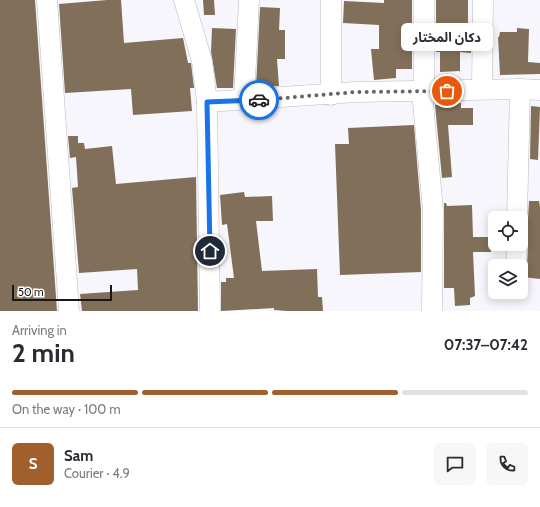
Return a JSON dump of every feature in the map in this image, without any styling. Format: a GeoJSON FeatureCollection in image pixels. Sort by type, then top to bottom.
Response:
{"type":"FeatureCollection","features":[{"type":"Feature","properties":{"kind":"street"},"geometry":{"type":"LineString","coordinates":[[47,0],[70,311]]}},
{"type":"Feature","properties":{"kind":"street"},"geometry":{"type":"LineString","coordinates":[[184,0],[202,61],[207,102],[210,311]]}},
{"type":"Feature","properties":{"kind":"street"},"geometry":{"type":"LineString","coordinates":[[244,101],[249,0]]}},
{"type":"Feature","properties":{"kind":"street"},"geometry":{"type":"LineString","coordinates":[[331,0],[331,95]]}},
{"type":"Feature","properties":{"kind":"street"},"geometry":{"type":"LineString","coordinates":[[424,0],[423,92],[434,210],[432,311]]}},
{"type":"Feature","properties":{"kind":"street"},"geometry":{"type":"LineString","coordinates":[[482,89],[483,0]]}},
{"type":"Feature","properties":{"kind":"street"},"geometry":{"type":"LineString","coordinates":[[207,102],[244,101],[356,92],[423,92],[482,89],[540,90]]}},
{"type":"Feature","properties":{"kind":"street"},"geometry":{"type":"LineString","coordinates":[[517,211],[520,89]]}},
{"type":"Feature","properties":{"kind":"building"},"geometry":{"type":"Polygon","coordinates":[[[0,0],[35,0],[57,311],[0,311],[0,0]]]}},
{"type":"Feature","properties":{"kind":"building"},"geometry":{"type":"Polygon","coordinates":[[[121,0],[124,43],[183,38],[188,63],[191,63],[194,88],[190,88],[192,111],[133,115],[131,89],[65,93],[59,4],[121,0]]]}},
{"type":"Feature","properties":{"kind":"building"},"geometry":{"type":"Polygon","coordinates":[[[203,0],[214,0],[215,15],[204,15],[203,0]]]}},
{"type":"Feature","properties":{"kind":"building"},"geometry":{"type":"Polygon","coordinates":[[[384,0],[412,0],[412,69],[396,69],[396,78],[374,80],[371,49],[379,49],[379,25],[343,23],[344,1],[384,3],[384,0]]]}},
{"type":"Feature","properties":{"kind":"building"},"geometry":{"type":"Polygon","coordinates":[[[436,0],[468,0],[468,27],[471,27],[471,53],[460,52],[460,71],[440,72],[440,52],[436,52],[436,0]]]}},
{"type":"Feature","properties":{"kind":"building"},"geometry":{"type":"Polygon","coordinates":[[[260,7],[280,8],[279,30],[285,30],[285,59],[277,59],[279,86],[256,87],[260,7]]]}},
{"type":"Feature","properties":{"kind":"building"},"geometry":{"type":"Polygon","coordinates":[[[212,28],[236,29],[233,88],[217,88],[211,52],[212,28]]]}},
{"type":"Feature","properties":{"kind":"building"},"geometry":{"type":"Polygon","coordinates":[[[517,28],[529,29],[528,62],[540,63],[540,74],[500,75],[498,37],[500,32],[517,32],[517,28]]]}},
{"type":"Feature","properties":{"kind":"building"},"geometry":{"type":"Polygon","coordinates":[[[461,103],[461,108],[473,108],[473,125],[448,125],[452,177],[442,178],[435,105],[461,103]]]}},
{"type":"Feature","properties":{"kind":"building"},"geometry":{"type":"Polygon","coordinates":[[[531,106],[540,107],[538,160],[530,159],[531,106]]]}},
{"type":"Feature","properties":{"kind":"building"},"geometry":{"type":"Polygon","coordinates":[[[414,125],[421,210],[421,272],[340,275],[335,144],[349,144],[348,128],[414,125]]]}},
{"type":"Feature","properties":{"kind":"building"},"geometry":{"type":"Polygon","coordinates":[[[68,136],[78,136],[78,143],[84,143],[85,149],[112,146],[116,184],[196,177],[198,311],[82,311],[80,294],[138,290],[137,269],[79,273],[72,188],[78,187],[76,157],[70,158],[68,136]]]}},
{"type":"Feature","properties":{"kind":"building"},"geometry":{"type":"Polygon","coordinates":[[[244,192],[245,197],[272,196],[273,221],[256,221],[262,271],[317,269],[318,297],[322,297],[323,311],[287,311],[274,310],[274,308],[221,311],[221,282],[226,282],[226,278],[234,278],[227,224],[222,225],[220,195],[244,192]]]}},
{"type":"Feature","properties":{"kind":"building"},"geometry":{"type":"Polygon","coordinates":[[[529,201],[539,201],[540,279],[528,278],[529,201]]]}},
{"type":"Feature","properties":{"kind":"building"},"geometry":{"type":"Polygon","coordinates":[[[444,203],[446,203],[447,206],[472,205],[473,237],[488,237],[488,251],[491,252],[473,252],[475,296],[470,298],[470,305],[455,306],[454,288],[444,288],[444,203]]]}},
{"type":"Feature","properties":{"kind":"way so far"},"geometry":{"type":"LineString","coordinates":[[259,100],[356,92],[447,91]]}},
{"type":"Feature","properties":{"kind":"place","name":"دكان المختار"},"geometry":{"type":"Point","coordinates":[447,91]}},
{"type":"Feature","properties":{"kind":"route"},"geometry":{"type":"LineString","coordinates":[[210,251],[207,102],[259,100]]}}]}
